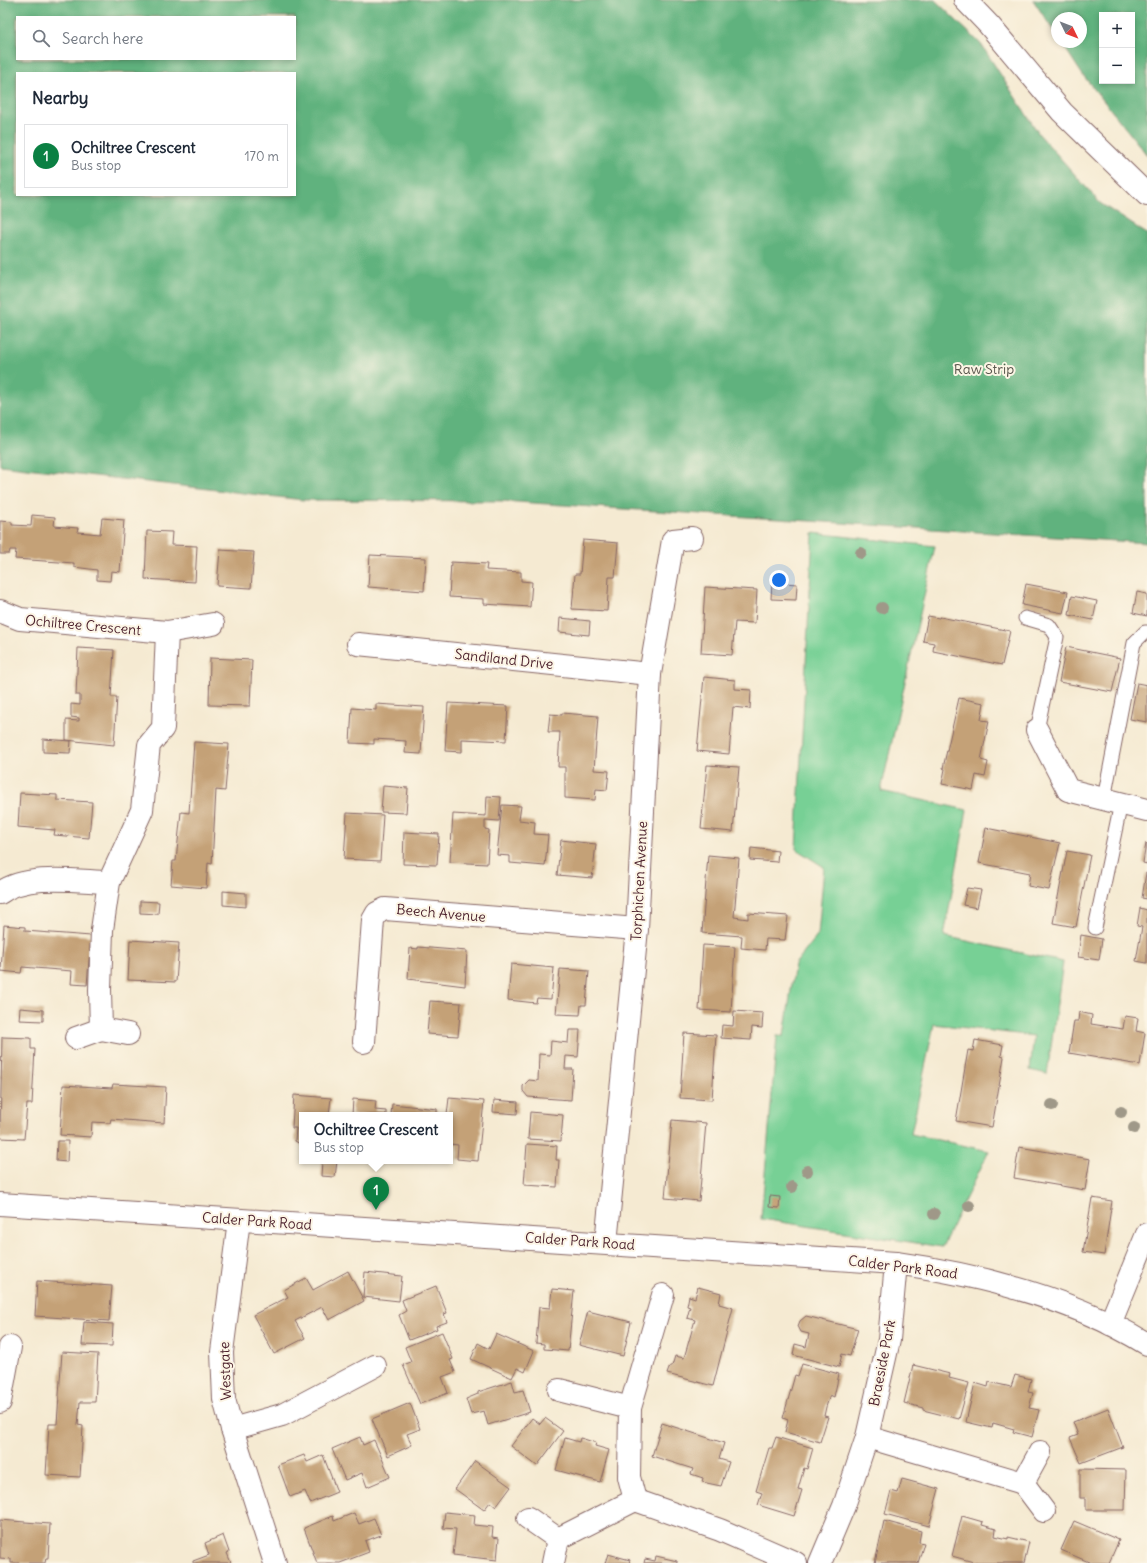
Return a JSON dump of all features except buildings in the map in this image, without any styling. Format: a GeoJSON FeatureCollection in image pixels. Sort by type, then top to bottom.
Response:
{"type":"FeatureCollection","features":[{"type":"Feature","properties":{"kind":"street"},"geometry":{"type":"LineString","coordinates":[[965,0],[989,25],[1062,112],[1147,195]]}},
{"type":"Feature","properties":{"kind":"street","name":"Torphichen Avenue"},"geometry":{"type":"LineString","coordinates":[[606,1243],[637,930],[650,674],[673,540],[692,538]]}},
{"type":"Feature","properties":{"kind":"street","name":"Ochiltree Crescent"},"geometry":{"type":"LineString","coordinates":[[0,611],[20,620],[167,632],[213,624]]}},
{"type":"Feature","properties":{"kind":"street"},"geometry":{"type":"LineString","coordinates":[[101,1029],[100,990],[102,930],[108,882],[142,810],[149,745],[163,728],[167,632]]}},
{"type":"Feature","properties":{"kind":"street","name":"Sandiland Drive"},"geometry":{"type":"LineString","coordinates":[[358,644],[650,674]]}},
{"type":"Feature","properties":{"kind":"street"},"geometry":{"type":"LineString","coordinates":[[1037,730],[1068,790],[1147,810]]}},
{"type":"Feature","properties":{"kind":"street"},"geometry":{"type":"LineString","coordinates":[[0,893],[6,889],[34,880],[108,882]]}},
{"type":"Feature","properties":{"kind":"street","name":"Beech Avenue"},"geometry":{"type":"LineString","coordinates":[[364,1042],[373,920],[377,913],[385,909],[637,930]]}},
{"type":"Feature","properties":{"kind":"street"},"geometry":{"type":"LineString","coordinates":[[76,1038],[101,1029],[128,1034]]}},
{"type":"Feature","properties":{"kind":"street","name":"Calder Park Road"},"geometry":{"type":"LineString","coordinates":[[0,1204],[896,1263],[949,1271],[1002,1284],[1060,1303],[1110,1324],[1147,1344]]}},
{"type":"Feature","properties":{"kind":"street","name":"Westgate"},"geometry":{"type":"LineString","coordinates":[[239,1220],[222,1352],[224,1399],[232,1429],[275,1563]]}},
{"type":"Feature","properties":{"kind":"street"},"geometry":{"type":"LineString","coordinates":[[1110,1324],[1147,1234]]}},
{"type":"Feature","properties":{"kind":"street","name":"Braeside Park"},"geometry":{"type":"LineString","coordinates":[[820,1563],[844,1506],[867,1437],[889,1340],[896,1263]]}},
{"type":"Feature","properties":{"kind":"street"},"geometry":{"type":"LineString","coordinates":[[635,1500],[629,1477],[630,1408],[663,1295]]}},
{"type":"Feature","properties":{"kind":"street"},"geometry":{"type":"LineString","coordinates":[[0,1402],[10,1347]]}},
{"type":"Feature","properties":{"kind":"street"},"geometry":{"type":"LineString","coordinates":[[232,1429],[282,1415],[375,1366]]}},
{"type":"Feature","properties":{"kind":"street"},"geometry":{"type":"LineString","coordinates":[[559,1390],[630,1408]]}},
{"type":"Feature","properties":{"kind":"street"},"geometry":{"type":"LineString","coordinates":[[867,1437],[1023,1483],[1044,1511]]}},
{"type":"Feature","properties":{"kind":"street"},"geometry":{"type":"LineString","coordinates":[[1023,1483],[1040,1452]]}},
{"type":"Feature","properties":{"kind":"street"},"geometry":{"type":"LineString","coordinates":[[552,1563],[558,1539],[635,1500],[720,1530],[796,1563]]}},
{"type":"Feature","properties":{"kind":"street"},"geometry":{"type":"LineString","coordinates":[[528,1518],[558,1539]]}},
{"type":"Feature","properties":{"kind":"lane"},"geometry":{"type":"LineString","coordinates":[[1025,618],[1050,625],[1057,637],[1037,730]]}},
{"type":"Feature","properties":{"kind":"lane"},"geometry":{"type":"LineString","coordinates":[[1095,928],[1134,643],[1145,632],[1147,632]]}},
{"type":"Feature","properties":{"kind":"green space","name":"Raw Strip"},"geometry":{"type":"Polygon","coordinates":[[[0,0],[935,0],[981,44],[1039,134],[1100,203],[1147,234],[1147,543],[501,501],[303,500],[0,465],[0,0]]]}},
{"type":"Feature","properties":{"kind":"green space"},"geometry":{"type":"Polygon","coordinates":[[[1033,0],[1147,0],[1147,155],[1082,74],[1065,48],[1087,48],[1087,12],[1051,12],[1051,27],[1033,0]]]}},
{"type":"Feature","properties":{"kind":"green space"},"geometry":{"type":"Polygon","coordinates":[[[813,533],[935,546],[881,791],[967,810],[944,936],[1063,962],[1047,1074],[1030,1070],[1034,1036],[934,1024],[911,1134],[989,1151],[942,1247],[761,1219],[777,1036],[784,1036],[795,964],[818,935],[824,867],[796,849],[813,533]]]}},
{"type":"Feature","properties":{"kind":"place","name":"Ochiltree Crescent"},"geometry":{"type":"Point","coordinates":[376,1210]}}]}
